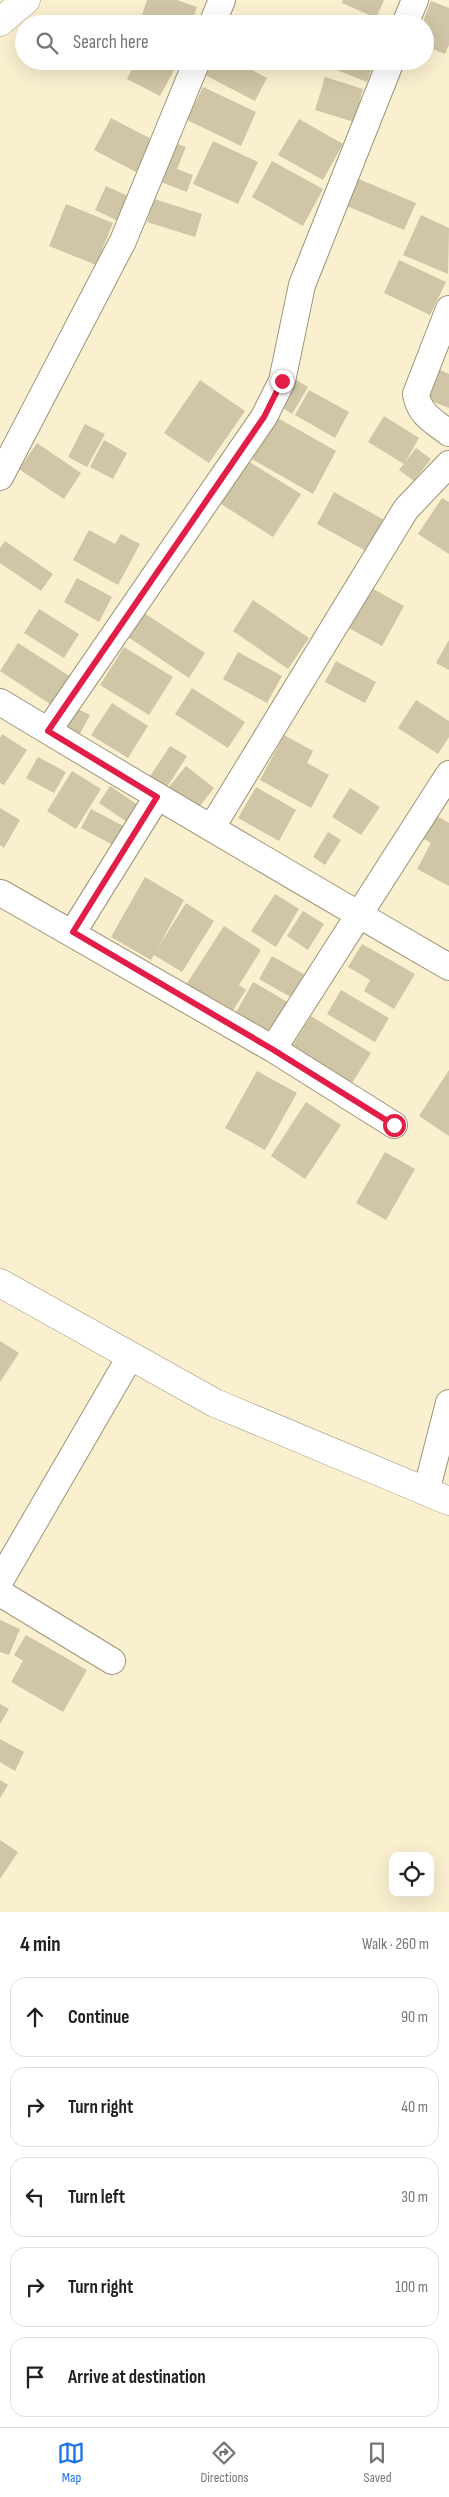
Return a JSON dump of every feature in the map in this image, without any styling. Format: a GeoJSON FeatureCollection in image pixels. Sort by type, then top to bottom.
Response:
{"type":"FeatureCollection","features":[{"type":"Feature","properties":{"kind":"street"},"geometry":{"type":"LineString","coordinates":[[0,22],[26,0]]}},
{"type":"Feature","properties":{"kind":"street"},"geometry":{"type":"LineString","coordinates":[[216,15],[222,0]]}},
{"type":"Feature","properties":{"kind":"street"},"geometry":{"type":"LineString","coordinates":[[409,15],[415,0]]}},
{"type":"Feature","properties":{"kind":"street"},"geometry":{"type":"LineString","coordinates":[[0,477],[123,241],[193,70]]}},
{"type":"Feature","properties":{"kind":"street"},"geometry":{"type":"LineString","coordinates":[[48,731],[264,417],[282,381],[302,285],[386,70]]}},
{"type":"Feature","properties":{"kind":"street"},"geometry":{"type":"LineString","coordinates":[[449,309],[416,394],[418,404],[424,415],[449,433]]}},
{"type":"Feature","properties":{"kind":"street"},"geometry":{"type":"LineString","coordinates":[[212,827],[406,509],[449,464]]}},
{"type":"Feature","properties":{"kind":"street"},"geometry":{"type":"LineString","coordinates":[[0,702],[157,797],[212,827],[449,967]]}},
{"type":"Feature","properties":{"kind":"street"},"geometry":{"type":"LineString","coordinates":[[272,1049],[449,774]]}},
{"type":"Feature","properties":{"kind":"street"},"geometry":{"type":"LineString","coordinates":[[73,932],[157,797]]}},
{"type":"Feature","properties":{"kind":"street"},"geometry":{"type":"LineString","coordinates":[[1,892],[272,1049],[394,1125]]}},
{"type":"Feature","properties":{"kind":"street"},"geometry":{"type":"LineString","coordinates":[[0,1283],[130,1357],[215,1402],[437,1497],[449,1403]]}},
{"type":"Feature","properties":{"kind":"street"},"geometry":{"type":"LineString","coordinates":[[0,1581],[130,1357]]}},
{"type":"Feature","properties":{"kind":"street"},"geometry":{"type":"LineString","coordinates":[[0,1593],[112,1661]]}},
{"type":"Feature","properties":{"kind":"building"},"geometry":{"type":"Polygon","coordinates":[[[147,0],[177,0],[197,7],[194,15],[142,15],[147,0]]]}},
{"type":"Feature","properties":{"kind":"building"},"geometry":{"type":"Polygon","coordinates":[[[343,0],[384,0],[377,15],[369,15],[342,3],[343,0]]]}},
{"type":"Feature","properties":{"kind":"building"},"geometry":{"type":"Polygon","coordinates":[[[431,1],[449,8],[449,45],[445,54],[434,50],[434,15],[426,15],[431,1]]]}},
{"type":"Feature","properties":{"kind":"building"},"geometry":{"type":"Polygon","coordinates":[[[132,70],[174,70],[160,96],[127,79],[132,70]]]}},
{"type":"Feature","properties":{"kind":"building"},"geometry":{"type":"Polygon","coordinates":[[[205,70],[252,70],[267,78],[255,101],[203,74],[205,70]]]}},
{"type":"Feature","properties":{"kind":"building"},"geometry":{"type":"Polygon","coordinates":[[[337,70],[372,70],[367,82],[337,70]]]}},
{"type":"Feature","properties":{"kind":"building"},"geometry":{"type":"Polygon","coordinates":[[[325,77],[363,89],[354,122],[315,110],[325,77]]]}},
{"type":"Feature","properties":{"kind":"building"},"geometry":{"type":"Polygon","coordinates":[[[203,87],[256,112],[241,146],[187,120],[203,87]]]}},
{"type":"Feature","properties":{"kind":"building"},"geometry":{"type":"Polygon","coordinates":[[[111,118],[153,140],[136,172],[94,150],[111,118]]]}},
{"type":"Feature","properties":{"kind":"building"},"geometry":{"type":"Polygon","coordinates":[[[299,119],[343,144],[323,180],[278,155],[299,119]]]}},
{"type":"Feature","properties":{"kind":"building"},"geometry":{"type":"Polygon","coordinates":[[[213,141],[258,162],[238,204],[193,184],[213,141]]]}},
{"type":"Feature","properties":{"kind":"building"},"geometry":{"type":"Polygon","coordinates":[[[173,142],[186,147],[177,169],[193,175],[187,192],[158,181],[173,142]]]}},
{"type":"Feature","properties":{"kind":"building"},"geometry":{"type":"Polygon","coordinates":[[[272,161],[323,189],[303,226],[252,197],[272,161]]]}},
{"type":"Feature","properties":{"kind":"building"},"geometry":{"type":"Polygon","coordinates":[[[354,177],[416,203],[404,230],[342,204],[354,177]]]}},
{"type":"Feature","properties":{"kind":"building"},"geometry":{"type":"Polygon","coordinates":[[[106,186],[130,197],[118,221],[95,210],[106,186]]]}},
{"type":"Feature","properties":{"kind":"building"},"geometry":{"type":"Polygon","coordinates":[[[154,199],[202,214],[195,237],[147,222],[154,199]]]}},
{"type":"Feature","properties":{"kind":"building"},"geometry":{"type":"Polygon","coordinates":[[[66,204],[113,223],[96,265],[49,246],[66,204]]]}},
{"type":"Feature","properties":{"kind":"building"},"geometry":{"type":"Polygon","coordinates":[[[421,215],[449,228],[448,274],[403,255],[421,215]]]}},
{"type":"Feature","properties":{"kind":"building"},"geometry":{"type":"Polygon","coordinates":[[[399,260],[446,282],[430,315],[384,293],[399,260]]]}},
{"type":"Feature","properties":{"kind":"building"},"geometry":{"type":"Polygon","coordinates":[[[438,369],[449,374],[449,408],[426,399],[438,369]]]}},
{"type":"Feature","properties":{"kind":"building"},"geometry":{"type":"Polygon","coordinates":[[[293,378],[308,387],[292,414],[277,404],[293,378]]]}},
{"type":"Feature","properties":{"kind":"building"},"geometry":{"type":"Polygon","coordinates":[[[200,380],[245,411],[209,463],[164,433],[200,380]]]}},
{"type":"Feature","properties":{"kind":"building"},"geometry":{"type":"Polygon","coordinates":[[[309,390],[349,412],[335,438],[295,415],[309,390]]]}},
{"type":"Feature","properties":{"kind":"building"},"geometry":{"type":"Polygon","coordinates":[[[384,416],[419,438],[404,464],[368,442],[384,416]]]}},
{"type":"Feature","properties":{"kind":"building"},"geometry":{"type":"Polygon","coordinates":[[[276,417],[336,451],[313,494],[252,459],[276,417]]]}},
{"type":"Feature","properties":{"kind":"building"},"geometry":{"type":"Polygon","coordinates":[[[85,424],[105,434],[87,467],[68,457],[85,424]]]}},
{"type":"Feature","properties":{"kind":"building"},"geometry":{"type":"Polygon","coordinates":[[[104,440],[127,453],[113,479],[90,467],[104,440]]]}},
{"type":"Feature","properties":{"kind":"building"},"geometry":{"type":"Polygon","coordinates":[[[37,443],[81,473],[64,499],[19,469],[37,443]]]}},
{"type":"Feature","properties":{"kind":"building"},"geometry":{"type":"Polygon","coordinates":[[[416,448],[431,459],[414,481],[399,470],[416,448]]]}},
{"type":"Feature","properties":{"kind":"building"},"geometry":{"type":"Polygon","coordinates":[[[245,459],[301,494],[273,537],[218,502],[245,459]]]}},
{"type":"Feature","properties":{"kind":"building"},"geometry":{"type":"Polygon","coordinates":[[[334,492],[386,521],[368,552],[317,524],[334,492]]]}},
{"type":"Feature","properties":{"kind":"building"},"geometry":{"type":"Polygon","coordinates":[[[442,498],[449,502],[449,554],[418,534],[442,498]]]}},
{"type":"Feature","properties":{"kind":"building"},"geometry":{"type":"Polygon","coordinates":[[[89,530],[115,544],[121,534],[140,544],[118,585],[73,560],[89,530]]]}},
{"type":"Feature","properties":{"kind":"building"},"geometry":{"type":"Polygon","coordinates":[[[5,541],[53,574],[41,591],[0,563],[0,548],[5,541]]]}},
{"type":"Feature","properties":{"kind":"building"},"geometry":{"type":"Polygon","coordinates":[[[77,578],[112,597],[99,622],[64,602],[77,578]]]}},
{"type":"Feature","properties":{"kind":"building"},"geometry":{"type":"Polygon","coordinates":[[[368,586],[404,606],[382,646],[345,626],[368,586]]]}},
{"type":"Feature","properties":{"kind":"building"},"geometry":{"type":"Polygon","coordinates":[[[253,600],[309,638],[288,669],[233,631],[253,600]]]}},
{"type":"Feature","properties":{"kind":"building"},"geometry":{"type":"Polygon","coordinates":[[[39,609],[79,634],[64,658],[24,633],[39,609]]]}},
{"type":"Feature","properties":{"kind":"building"},"geometry":{"type":"Polygon","coordinates":[[[144,613],[205,653],[189,678],[128,637],[144,613]]]}},
{"type":"Feature","properties":{"kind":"building"},"geometry":{"type":"Polygon","coordinates":[[[449,640],[449,670],[436,663],[449,640]]]}},
{"type":"Feature","properties":{"kind":"building"},"geometry":{"type":"Polygon","coordinates":[[[18,643],[71,677],[53,706],[0,671],[18,643]]]}},
{"type":"Feature","properties":{"kind":"building"},"geometry":{"type":"Polygon","coordinates":[[[124,647],[173,677],[149,715],[100,685],[124,647]]]}},
{"type":"Feature","properties":{"kind":"building"},"geometry":{"type":"Polygon","coordinates":[[[238,652],[282,676],[267,703],[223,679],[238,652]]]}},
{"type":"Feature","properties":{"kind":"building"},"geometry":{"type":"Polygon","coordinates":[[[336,661],[376,682],[365,703],[325,682],[336,661]]]}},
{"type":"Feature","properties":{"kind":"building"},"geometry":{"type":"Polygon","coordinates":[[[192,688],[245,722],[228,748],[175,714],[192,688]]]}},
{"type":"Feature","properties":{"kind":"building"},"geometry":{"type":"Polygon","coordinates":[[[416,700],[449,721],[449,737],[438,754],[398,728],[416,700]]]}},
{"type":"Feature","properties":{"kind":"building"},"geometry":{"type":"Polygon","coordinates":[[[112,703],[148,726],[128,758],[91,735],[112,703]]]}},
{"type":"Feature","properties":{"kind":"building"},"geometry":{"type":"Polygon","coordinates":[[[74,707],[90,715],[76,741],[60,732],[74,707]]]}},
{"type":"Feature","properties":{"kind":"building"},"geometry":{"type":"Polygon","coordinates":[[[2,734],[27,750],[4,785],[0,783],[0,738],[2,734]]]}},
{"type":"Feature","properties":{"kind":"building"},"geometry":{"type":"Polygon","coordinates":[[[284,735],[313,751],[307,763],[329,775],[311,808],[260,780],[284,735]]]}},
{"type":"Feature","properties":{"kind":"building"},"geometry":{"type":"Polygon","coordinates":[[[170,746],[187,756],[162,795],[145,784],[170,746]]]}},
{"type":"Feature","properties":{"kind":"building"},"geometry":{"type":"Polygon","coordinates":[[[38,757],[66,772],[54,793],[26,778],[38,757]]]}},
{"type":"Feature","properties":{"kind":"building"},"geometry":{"type":"Polygon","coordinates":[[[186,766],[214,788],[196,811],[168,788],[186,766]]]}},
{"type":"Feature","properties":{"kind":"building"},"geometry":{"type":"Polygon","coordinates":[[[72,771],[101,789],[76,829],[47,811],[72,771]]]}},
{"type":"Feature","properties":{"kind":"building"},"geometry":{"type":"Polygon","coordinates":[[[110,786],[138,805],[127,822],[99,803],[110,786]]]}},
{"type":"Feature","properties":{"kind":"building"},"geometry":{"type":"Polygon","coordinates":[[[256,787],[296,810],[279,841],[238,818],[256,787]]]}},
{"type":"Feature","properties":{"kind":"building"},"geometry":{"type":"Polygon","coordinates":[[[350,788],[380,807],[361,835],[332,817],[350,788]]]}},
{"type":"Feature","properties":{"kind":"building"},"geometry":{"type":"Polygon","coordinates":[[[0,808],[20,820],[4,848],[0,845],[0,808]]]}},
{"type":"Feature","properties":{"kind":"building"},"geometry":{"type":"Polygon","coordinates":[[[91,809],[125,827],[115,846],[81,828],[91,809]]]}},
{"type":"Feature","properties":{"kind":"building"},"geometry":{"type":"Polygon","coordinates":[[[435,815],[449,823],[449,886],[417,869],[431,843],[422,838],[435,815]]]}},
{"type":"Feature","properties":{"kind":"building"},"geometry":{"type":"Polygon","coordinates":[[[328,832],[341,840],[325,865],[313,857],[328,832]]]}},
{"type":"Feature","properties":{"kind":"building"},"geometry":{"type":"Polygon","coordinates":[[[145,877],[184,900],[157,949],[186,903],[214,921],[182,972],[154,955],[151,960],[111,937],[145,877]]]}},
{"type":"Feature","properties":{"kind":"building"},"geometry":{"type":"Polygon","coordinates":[[[275,894],[299,909],[276,947],[251,931],[275,894]]]}},
{"type":"Feature","properties":{"kind":"building"},"geometry":{"type":"Polygon","coordinates":[[[303,911],[324,924],[308,950],[287,936],[303,911]]]}},
{"type":"Feature","properties":{"kind":"building"},"geometry":{"type":"Polygon","coordinates":[[[224,926],[261,950],[239,985],[246,990],[229,1017],[184,988],[224,926]]]}},
{"type":"Feature","properties":{"kind":"building"},"geometry":{"type":"Polygon","coordinates":[[[362,944],[415,974],[394,1009],[364,991],[370,980],[348,967],[362,944]]]}},
{"type":"Feature","properties":{"kind":"building"},"geometry":{"type":"Polygon","coordinates":[[[272,956],[307,976],[294,999],[259,979],[272,956]]]}},
{"type":"Feature","properties":{"kind":"building"},"geometry":{"type":"Polygon","coordinates":[[[253,982],[291,1004],[272,1038],[234,1016],[253,982]]]}},
{"type":"Feature","properties":{"kind":"building"},"geometry":{"type":"Polygon","coordinates":[[[341,990],[389,1018],[375,1042],[327,1014],[341,990]]]}},
{"type":"Feature","properties":{"kind":"building"},"geometry":{"type":"Polygon","coordinates":[[[311,1016],[371,1053],[352,1083],[292,1046],[311,1016]]]}},
{"type":"Feature","properties":{"kind":"building"},"geometry":{"type":"Polygon","coordinates":[[[449,1070],[449,1136],[419,1116],[449,1070]]]}},
{"type":"Feature","properties":{"kind":"building"},"geometry":{"type":"Polygon","coordinates":[[[257,1071],[297,1093],[265,1150],[225,1128],[257,1071]]]}},
{"type":"Feature","properties":{"kind":"building"},"geometry":{"type":"Polygon","coordinates":[[[306,1102],[341,1125],[305,1179],[271,1156],[306,1102]]]}},
{"type":"Feature","properties":{"kind":"building"},"geometry":{"type":"Polygon","coordinates":[[[385,1152],[415,1169],[386,1220],[356,1203],[385,1152]]]}},
{"type":"Feature","properties":{"kind":"building"},"geometry":{"type":"Polygon","coordinates":[[[0,1341],[19,1353],[0,1382],[0,1341]]]}},
{"type":"Feature","properties":{"kind":"building"},"geometry":{"type":"Polygon","coordinates":[[[0,1620],[20,1629],[9,1655],[0,1652],[0,1620]]]}},
{"type":"Feature","properties":{"kind":"building"},"geometry":{"type":"Polygon","coordinates":[[[26,1635],[87,1670],[63,1712],[11,1682],[23,1661],[14,1655],[26,1635]]]}},
{"type":"Feature","properties":{"kind":"building"},"geometry":{"type":"Polygon","coordinates":[[[0,1704],[9,1709],[0,1724],[0,1704]]]}},
{"type":"Feature","properties":{"kind":"building"},"geometry":{"type":"Polygon","coordinates":[[[0,1739],[24,1752],[15,1771],[0,1762],[0,1739]]]}},
{"type":"Feature","properties":{"kind":"building"},"geometry":{"type":"Polygon","coordinates":[[[0,1780],[8,1785],[0,1798],[0,1780]]]}},
{"type":"Feature","properties":{"kind":"building"},"geometry":{"type":"Polygon","coordinates":[[[0,1840],[18,1852],[0,1879],[0,1840]]]}},
{"type":"Feature","properties":{"kind":"route"},"geometry":{"type":"LineString","coordinates":[[282,381],[264,417],[48,731],[157,797],[73,932],[272,1049],[394,1125]]}}]}
